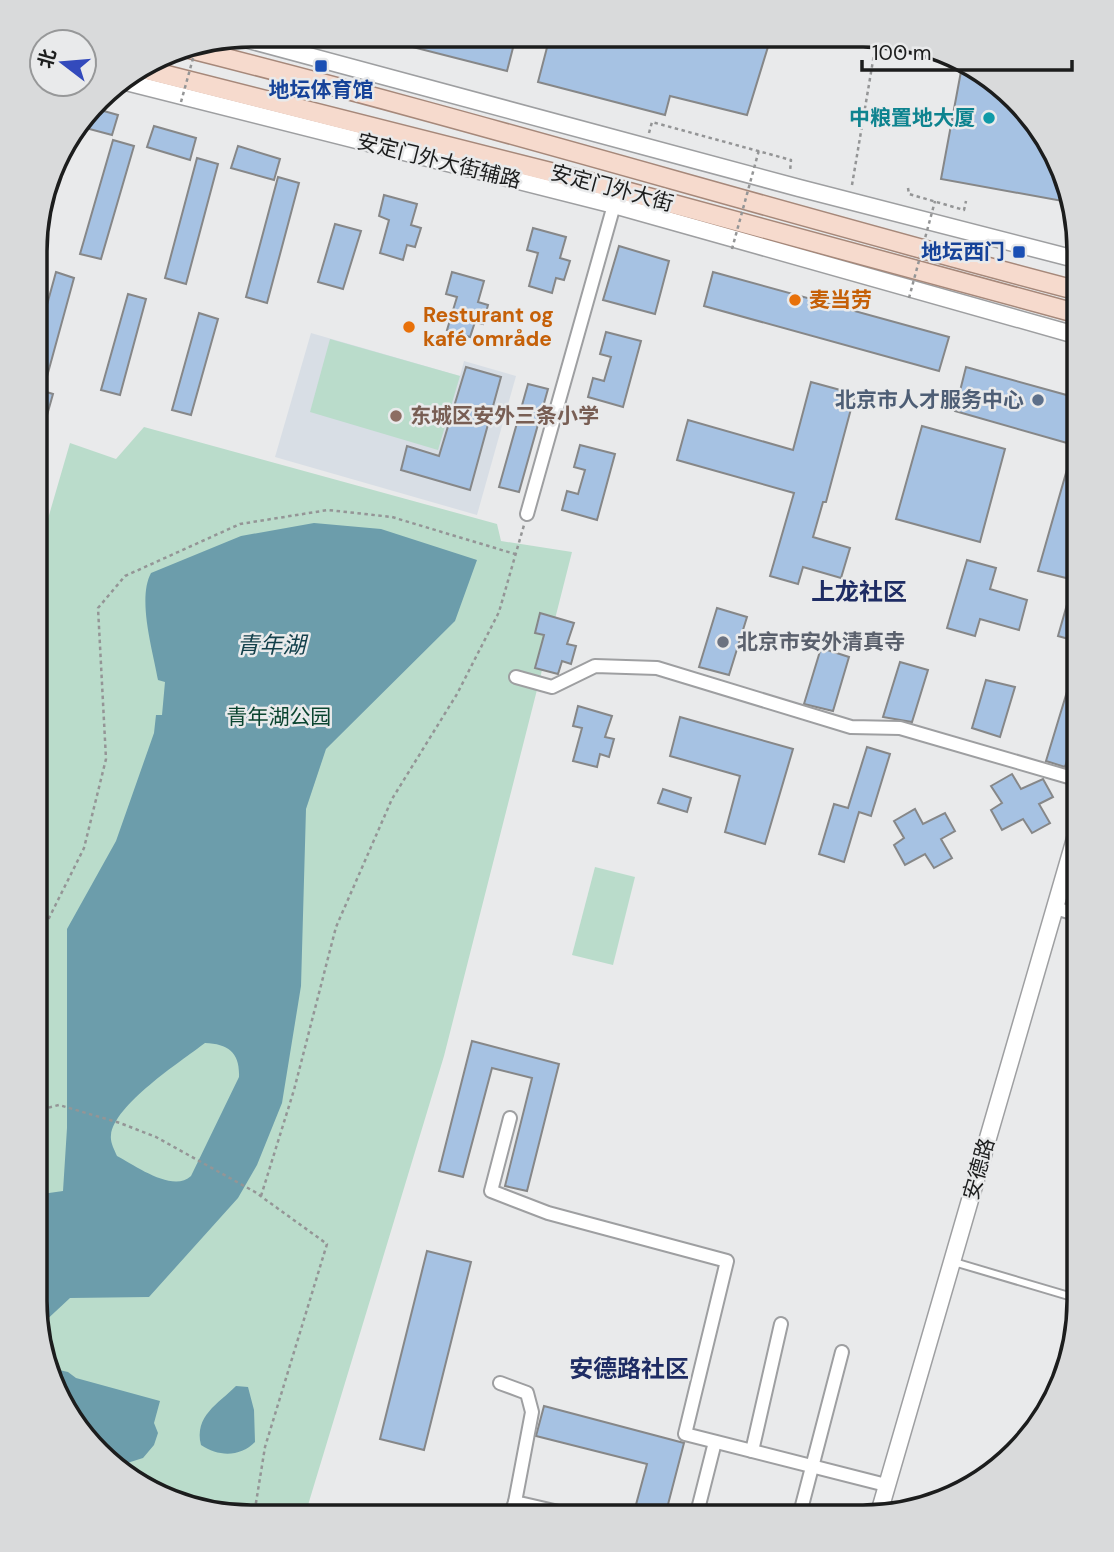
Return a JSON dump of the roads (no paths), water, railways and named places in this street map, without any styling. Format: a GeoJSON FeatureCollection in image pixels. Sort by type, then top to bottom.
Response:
{"type":"FeatureCollection","features":[{"type":"Feature","properties":{"kind":"main road","name":"安定门外大街"},"geometry":{"type":"LineString","coordinates":[[205,53],[309,78],[712,192],[1067,288]]}},
{"type":"Feature","properties":{"kind":"main road","name":"安定门外大街"},"geometry":{"type":"LineString","coordinates":[[155,71],[616,197],[1067,311]]}},
{"type":"Feature","properties":{"kind":"street"},"geometry":{"type":"LineString","coordinates":[[275,47],[1067,257]]}},
{"type":"Feature","properties":{"kind":"street","name":"安定门外大街辅路"},"geometry":{"type":"LineString","coordinates":[[136,83],[616,197],[1067,331]]}},
{"type":"Feature","properties":{"kind":"street"},"geometry":{"type":"LineString","coordinates":[[527,514],[616,197]]}},
{"type":"Feature","properties":{"kind":"street"},"geometry":{"type":"LineString","coordinates":[[516,677],[552,687],[595,666],[657,668],[851,727],[900,728],[1067,776]]}},
{"type":"Feature","properties":{"kind":"street","name":"安德路"},"geometry":{"type":"LineString","coordinates":[[881,1504],[1066,869]]}},
{"type":"Feature","properties":{"kind":"street"},"geometry":{"type":"LineString","coordinates":[[1055,908],[1066,911]]}},
{"type":"Feature","properties":{"kind":"street"},"geometry":{"type":"LineString","coordinates":[[510,1118],[491,1191],[548,1213],[727,1261],[685,1434],[886,1485]]}},
{"type":"Feature","properties":{"kind":"street"},"geometry":{"type":"LineString","coordinates":[[752,1451],[781,1324]]}},
{"type":"Feature","properties":{"kind":"street"},"geometry":{"type":"LineString","coordinates":[[802,1505],[842,1352]]}},
{"type":"Feature","properties":{"kind":"street"},"geometry":{"type":"LineString","coordinates":[[500,1383],[527,1393],[532,1412],[514,1505]]}},
{"type":"Feature","properties":{"kind":"street"},"geometry":{"type":"LineString","coordinates":[[699,1505],[715,1442]]}},
{"type":"Feature","properties":{"kind":"street"},"geometry":{"type":"LineString","coordinates":[[515,1502],[528,1505]]}},
{"type":"Feature","properties":{"kind":"lane"},"geometry":{"type":"LineString","coordinates":[[952,1262],[1066,1295]]}},
{"type":"Feature","properties":{"kind":"water","name":"青年湖"},"geometry":{"type":"Polygon","coordinates":[[[314,523],[381,529],[477,560],[455,621],[326,749],[306,809],[301,986],[282,1103],[257,1165],[238,1198],[149,1297],[70,1298],[48,1318],[47,1193],[63,1191],[67,1128],[67,929],[116,841],[154,733],[156,715],[162,715],[165,682],[158,680],[146,611],[145,597],[151,573],[241,536],[314,523]],[[205,1043],[135,1098],[115,1123],[111,1135],[117,1156],[165,1180],[183,1180],[191,1176],[239,1077],[235,1056],[221,1045],[205,1043]]]}},
{"type":"Feature","properties":{"kind":"water"},"geometry":{"type":"Polygon","coordinates":[[[60,1370],[76,1378],[160,1401],[154,1423],[158,1433],[154,1445],[143,1458],[127,1463],[107,1445],[82,1414],[60,1370]]]}},
{"type":"Feature","properties":{"kind":"water"},"geometry":{"type":"Polygon","coordinates":[[[236,1386],[248,1387],[254,1410],[255,1442],[236,1453],[215,1452],[201,1445],[201,1426],[209,1411],[236,1386]]]}},
{"type":"Feature","properties":{"kind":"place","name":"地坛体育馆"},"geometry":{"type":"Point","coordinates":[321,66]}},
{"type":"Feature","properties":{"kind":"place","name":"中粮置地大厦"},"geometry":{"type":"Point","coordinates":[989,118]}},
{"type":"Feature","properties":{"kind":"place","name":"地坛西门"},"geometry":{"type":"Point","coordinates":[1019,252]}},
{"type":"Feature","properties":{"kind":"place","name":"麦当劳"},"geometry":{"type":"Point","coordinates":[795,300]}},
{"type":"Feature","properties":{"kind":"place","name":"Resturant og kafé område"},"geometry":{"type":"Point","coordinates":[409,327]}},
{"type":"Feature","properties":{"kind":"place","name":"北京市人才服务中心"},"geometry":{"type":"Point","coordinates":[1038,400]}},
{"type":"Feature","properties":{"kind":"place","name":"东城区安外三条小学"},"geometry":{"type":"Point","coordinates":[396,416]}},
{"type":"Feature","properties":{"kind":"place","name":"北京市安外清真寺"},"geometry":{"type":"Point","coordinates":[723,642]}},
{"type":"Feature","properties":{"kind":"district","name":"上龙社区"},"geometry":{"type":"Point","coordinates":[859,591]}},
{"type":"Feature","properties":{"kind":"district","name":"安德路社区"},"geometry":{"type":"Point","coordinates":[629,1368]}},
{"type":"Feature","properties":{"kind":"park label","name":"青年湖公园"},"geometry":{"type":"Point","coordinates":[279,717]}}]}
